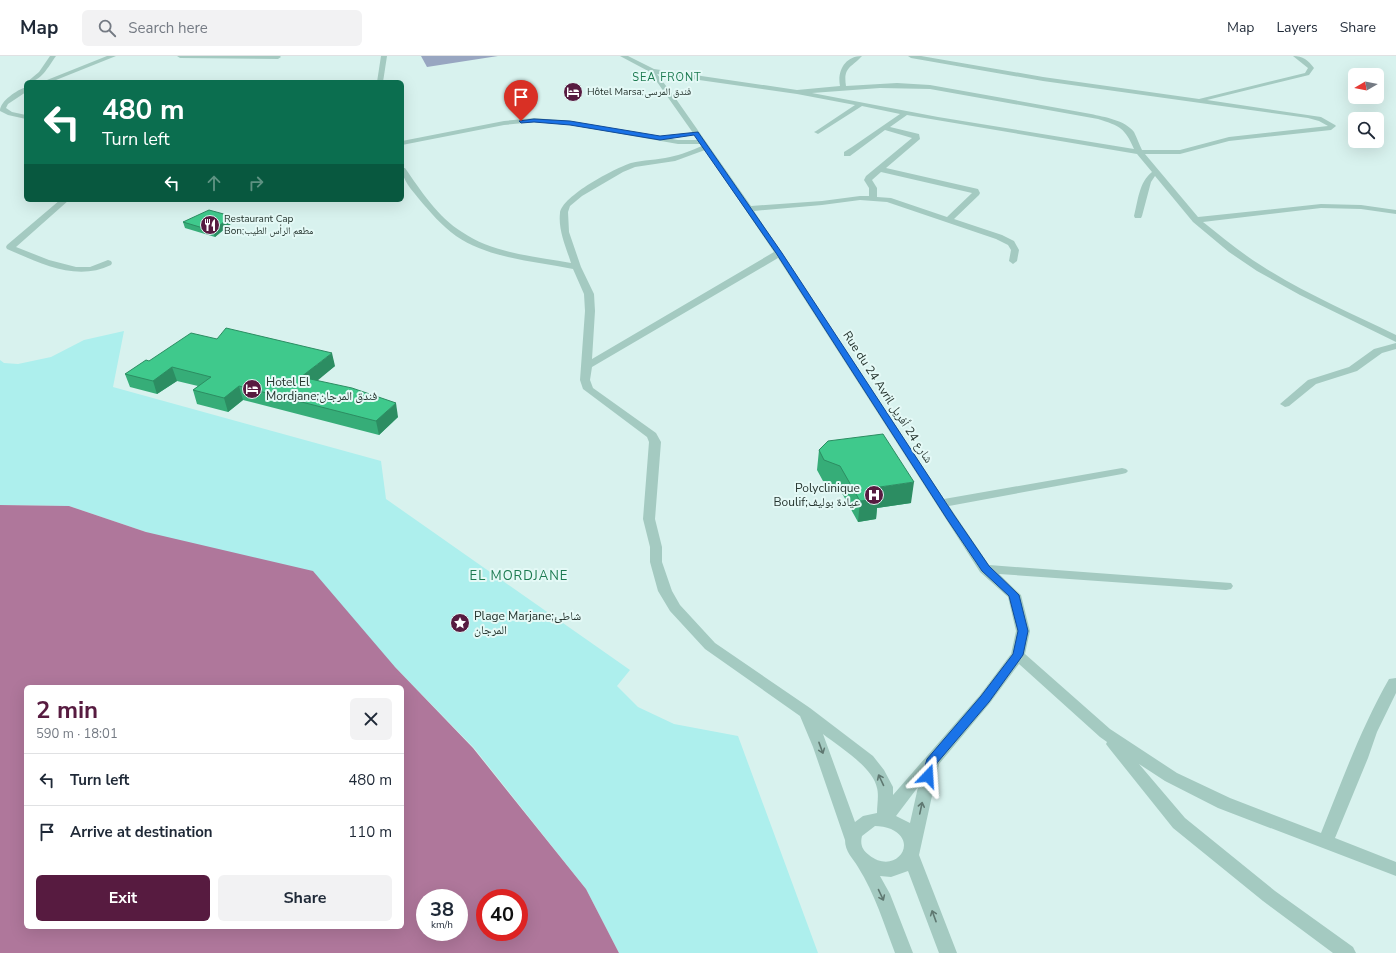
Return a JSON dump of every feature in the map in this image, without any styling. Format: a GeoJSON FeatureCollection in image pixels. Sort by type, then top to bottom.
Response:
{"type":"FeatureCollection","features":[{"type":"Feature","properties":{"kind":"street"},"geometry":{"type":"LineString","coordinates":[[32,80],[41,73],[53,56]]}},
{"type":"Feature","properties":{"kind":"street"},"geometry":{"type":"LineString","coordinates":[[50,80],[113,56]]}},
{"type":"Feature","properties":{"kind":"street"},"geometry":{"type":"LineString","coordinates":[[180,56],[278,57]]}},
{"type":"Feature","properties":{"kind":"street"},"geometry":{"type":"LineString","coordinates":[[380,80],[384,56]]}},
{"type":"Feature","properties":{"kind":"street","name":"Rue du 24 Avril شارع 24 أفريل"},"geometry":{"type":"LineString","coordinates":[[623,56],[652,71],[669,83],[696,133],[779,253],[986,569],[1014,595],[1023,631],[1018,655],[985,699],[904,792],[885,819]]}},
{"type":"Feature","properties":{"kind":"street"},"geometry":{"type":"LineString","coordinates":[[843,88],[840,73],[843,67],[859,56]]}},
{"type":"Feature","properties":{"kind":"street"},"geometry":{"type":"LineString","coordinates":[[652,71],[797,92],[906,113],[1139,152],[1180,152],[1229,139],[1324,129],[1333,126],[1321,118],[1043,80],[911,56]]}},
{"type":"Feature","properties":{"kind":"street"},"geometry":{"type":"LineString","coordinates":[[1196,100],[1307,74],[1310,68],[1307,63],[1296,56]]}},
{"type":"Feature","properties":{"kind":"street"},"geometry":{"type":"LineString","coordinates":[[669,83],[686,76]]}},
{"type":"Feature","properties":{"kind":"street"},"geometry":{"type":"LineString","coordinates":[[797,92],[889,86],[931,87],[952,92],[1022,102],[1082,114],[1111,122],[1126,129],[1134,137],[1134,143],[1139,152],[1155,173],[1196,220],[1232,250],[1260,269],[1303,293],[1395,340]]}},
{"type":"Feature","properties":{"kind":"street"},"geometry":{"type":"LineString","coordinates":[[24,90],[6,103],[2,109],[10,114],[24,117]]}},
{"type":"Feature","properties":{"kind":"street"},"geometry":{"type":"LineString","coordinates":[[818,132],[861,104]]}},
{"type":"Feature","properties":{"kind":"street"},"geometry":{"type":"LineString","coordinates":[[847,154],[863,141],[906,113]]}},
{"type":"Feature","properties":{"kind":"street"},"geometry":{"type":"LineString","coordinates":[[404,143],[504,123],[534,120],[570,123],[678,142],[704,145]]}},
{"type":"Feature","properties":{"kind":"street"},"geometry":{"type":"LineString","coordinates":[[873,198],[873,188],[868,180],[916,138],[916,136],[910,133],[885,128]]}},
{"type":"Feature","properties":{"kind":"street"},"geometry":{"type":"LineString","coordinates":[[660,138],[696,133]]}},
{"type":"Feature","properties":{"kind":"street"},"geometry":{"type":"LineString","coordinates":[[704,145],[672,159],[627,167],[603,179],[568,203],[564,212],[565,232],[577,267],[589,294],[590,311],[585,380],[588,389],[652,435],[655,442],[651,478],[650,519],[656,547],[656,562],[665,591],[675,608],[710,646],[805,712],[868,760],[885,787],[885,819]]}},
{"type":"Feature","properties":{"kind":"street"},"geometry":{"type":"LineString","coordinates":[[880,169],[975,191],[976,193],[948,220]]}},
{"type":"Feature","properties":{"kind":"street"},"geometry":{"type":"LineString","coordinates":[[404,173],[436,213],[451,228],[468,240],[496,250],[577,267]]}},
{"type":"Feature","properties":{"kind":"street"},"geometry":{"type":"LineString","coordinates":[[1138,216],[1148,178],[1155,173]]}},
{"type":"Feature","properties":{"kind":"street"},"geometry":{"type":"LineString","coordinates":[[749,209],[873,198],[888,200],[999,237],[1010,243],[1015,250],[1013,261]]}},
{"type":"Feature","properties":{"kind":"street"},"geometry":{"type":"LineString","coordinates":[[62,202],[10,247],[77,270],[94,268],[108,263]]}},
{"type":"Feature","properties":{"kind":"street"},"geometry":{"type":"LineString","coordinates":[[1196,220],[1321,206],[1361,207],[1396,212]]}},
{"type":"Feature","properties":{"kind":"street"},"geometry":{"type":"LineString","coordinates":[[587,366],[779,253]]}},
{"type":"Feature","properties":{"kind":"street"},"geometry":{"type":"LineString","coordinates":[[1285,404],[1312,382],[1352,369],[1395,340]]}},
{"type":"Feature","properties":{"kind":"street"},"geometry":{"type":"LineString","coordinates":[[942,503],[1122,471]]}},
{"type":"Feature","properties":{"kind":"street"},"geometry":{"type":"LineString","coordinates":[[986,569],[1226,586]]}},
{"type":"Feature","properties":{"kind":"street"},"geometry":{"type":"LineString","coordinates":[[1018,655],[1105,733],[1179,823],[1269,896],[1347,953]]}},
{"type":"Feature","properties":{"kind":"street"},"geometry":{"type":"LineString","coordinates":[[1325,842],[1360,758],[1369,732],[1394,683]]}},
{"type":"Feature","properties":{"kind":"street"},"geometry":{"type":"LineString","coordinates":[[805,712],[821,747],[853,840],[854,847],[882,894],[904,953]]}},
{"type":"Feature","properties":{"kind":"street"},"geometry":{"type":"LineString","coordinates":[[1105,733],[1177,780],[1224,803],[1396,869]]}},
{"type":"Feature","properties":{"kind":"street"},"geometry":{"type":"LineString","coordinates":[[863,860],[871,865],[889,869],[905,863],[912,852],[931,762]]}},
{"type":"Feature","properties":{"kind":"street"},"geometry":{"type":"LineString","coordinates":[[853,840],[855,832],[859,826],[867,821],[885,819],[894,821],[908,832],[912,839],[912,852],[924,889],[948,953]]}},
{"type":"Feature","properties":{"kind":"shaded area"},"geometry":{"type":"Polygon","coordinates":[[[421,56],[498,56],[427,67],[421,56]]]}},
{"type":"Feature","properties":{"kind":"shaded area"},"geometry":{"type":"Polygon","coordinates":[[[0,505],[69,506],[146,532],[313,571],[395,667],[473,748],[586,889],[619,953],[0,953],[0,505]]]}},
{"type":"Feature","properties":{"kind":"sand","name":"Plage Marjane;شاطئ المرجان"},"geometry":{"type":"Polygon","coordinates":[[[124,331],[113,387],[381,461],[386,499],[630,670],[617,686],[638,707],[674,724],[738,736],[818,953],[619,953],[586,889],[474,748],[395,667],[146,532],[69,506],[0,505],[0,360],[4,363],[18,364],[51,357],[84,340],[124,331]]]}},
{"type":"Feature","properties":{"kind":"building"},"geometry":{"type":"Polygon","coordinates":[[[209,210],[231,216],[213,231],[183,222],[209,210]]]}},
{"type":"Feature","properties":{"kind":"building"},"geometry":{"type":"Polygon","coordinates":[[[226,328],[332,353],[301,377],[352,388],[396,403],[376,421],[239,386],[224,398],[193,390],[211,377],[172,367],[153,381],[125,374],[146,360],[149,361],[191,333],[217,339],[226,328]]]}},
{"type":"Feature","properties":{"kind":"building"},"geometry":{"type":"Polygon","coordinates":[[[883,434],[914,482],[873,488],[879,499],[860,501],[840,466],[824,460],[819,450],[828,441],[883,434]]]}},
{"type":"Feature","properties":{"kind":"place","name":"Hôtel Marsa;فندق المرسى"},"geometry":{"type":"Point","coordinates":[573,92]}},
{"type":"Feature","properties":{"kind":"place","name":"Restaurant Cap Bon;مطعم الرأس الطيب"},"geometry":{"type":"Point","coordinates":[210,225]}},
{"type":"Feature","properties":{"kind":"place","name":"Hotel El Mordjane;فندق المرجان"},"geometry":{"type":"Point","coordinates":[252,389]}},
{"type":"Feature","properties":{"kind":"place","name":"Polyclinique Boulif;عيادة بوليف"},"geometry":{"type":"Point","coordinates":[874,495]}},
{"type":"Feature","properties":{"kind":"place","name":"Plage Marjane;شاطئ المرجان"},"geometry":{"type":"Point","coordinates":[460,623]}},
{"type":"Feature","properties":{"kind":"district","name":"SEA FRONT"},"geometry":{"type":"Point","coordinates":[667,77]}},
{"type":"Feature","properties":{"kind":"district","name":"EL MORDJANE"},"geometry":{"type":"Point","coordinates":[519,576]}},
{"type":"Feature","properties":{"kind":"route"},"geometry":{"type":"LineString","coordinates":[[521,121],[534,120],[570,123],[660,138],[696,133],[779,253],[950,517],[986,569],[1014,595],[1023,631],[1018,655],[985,699],[931,762],[928,776]]}}]}
